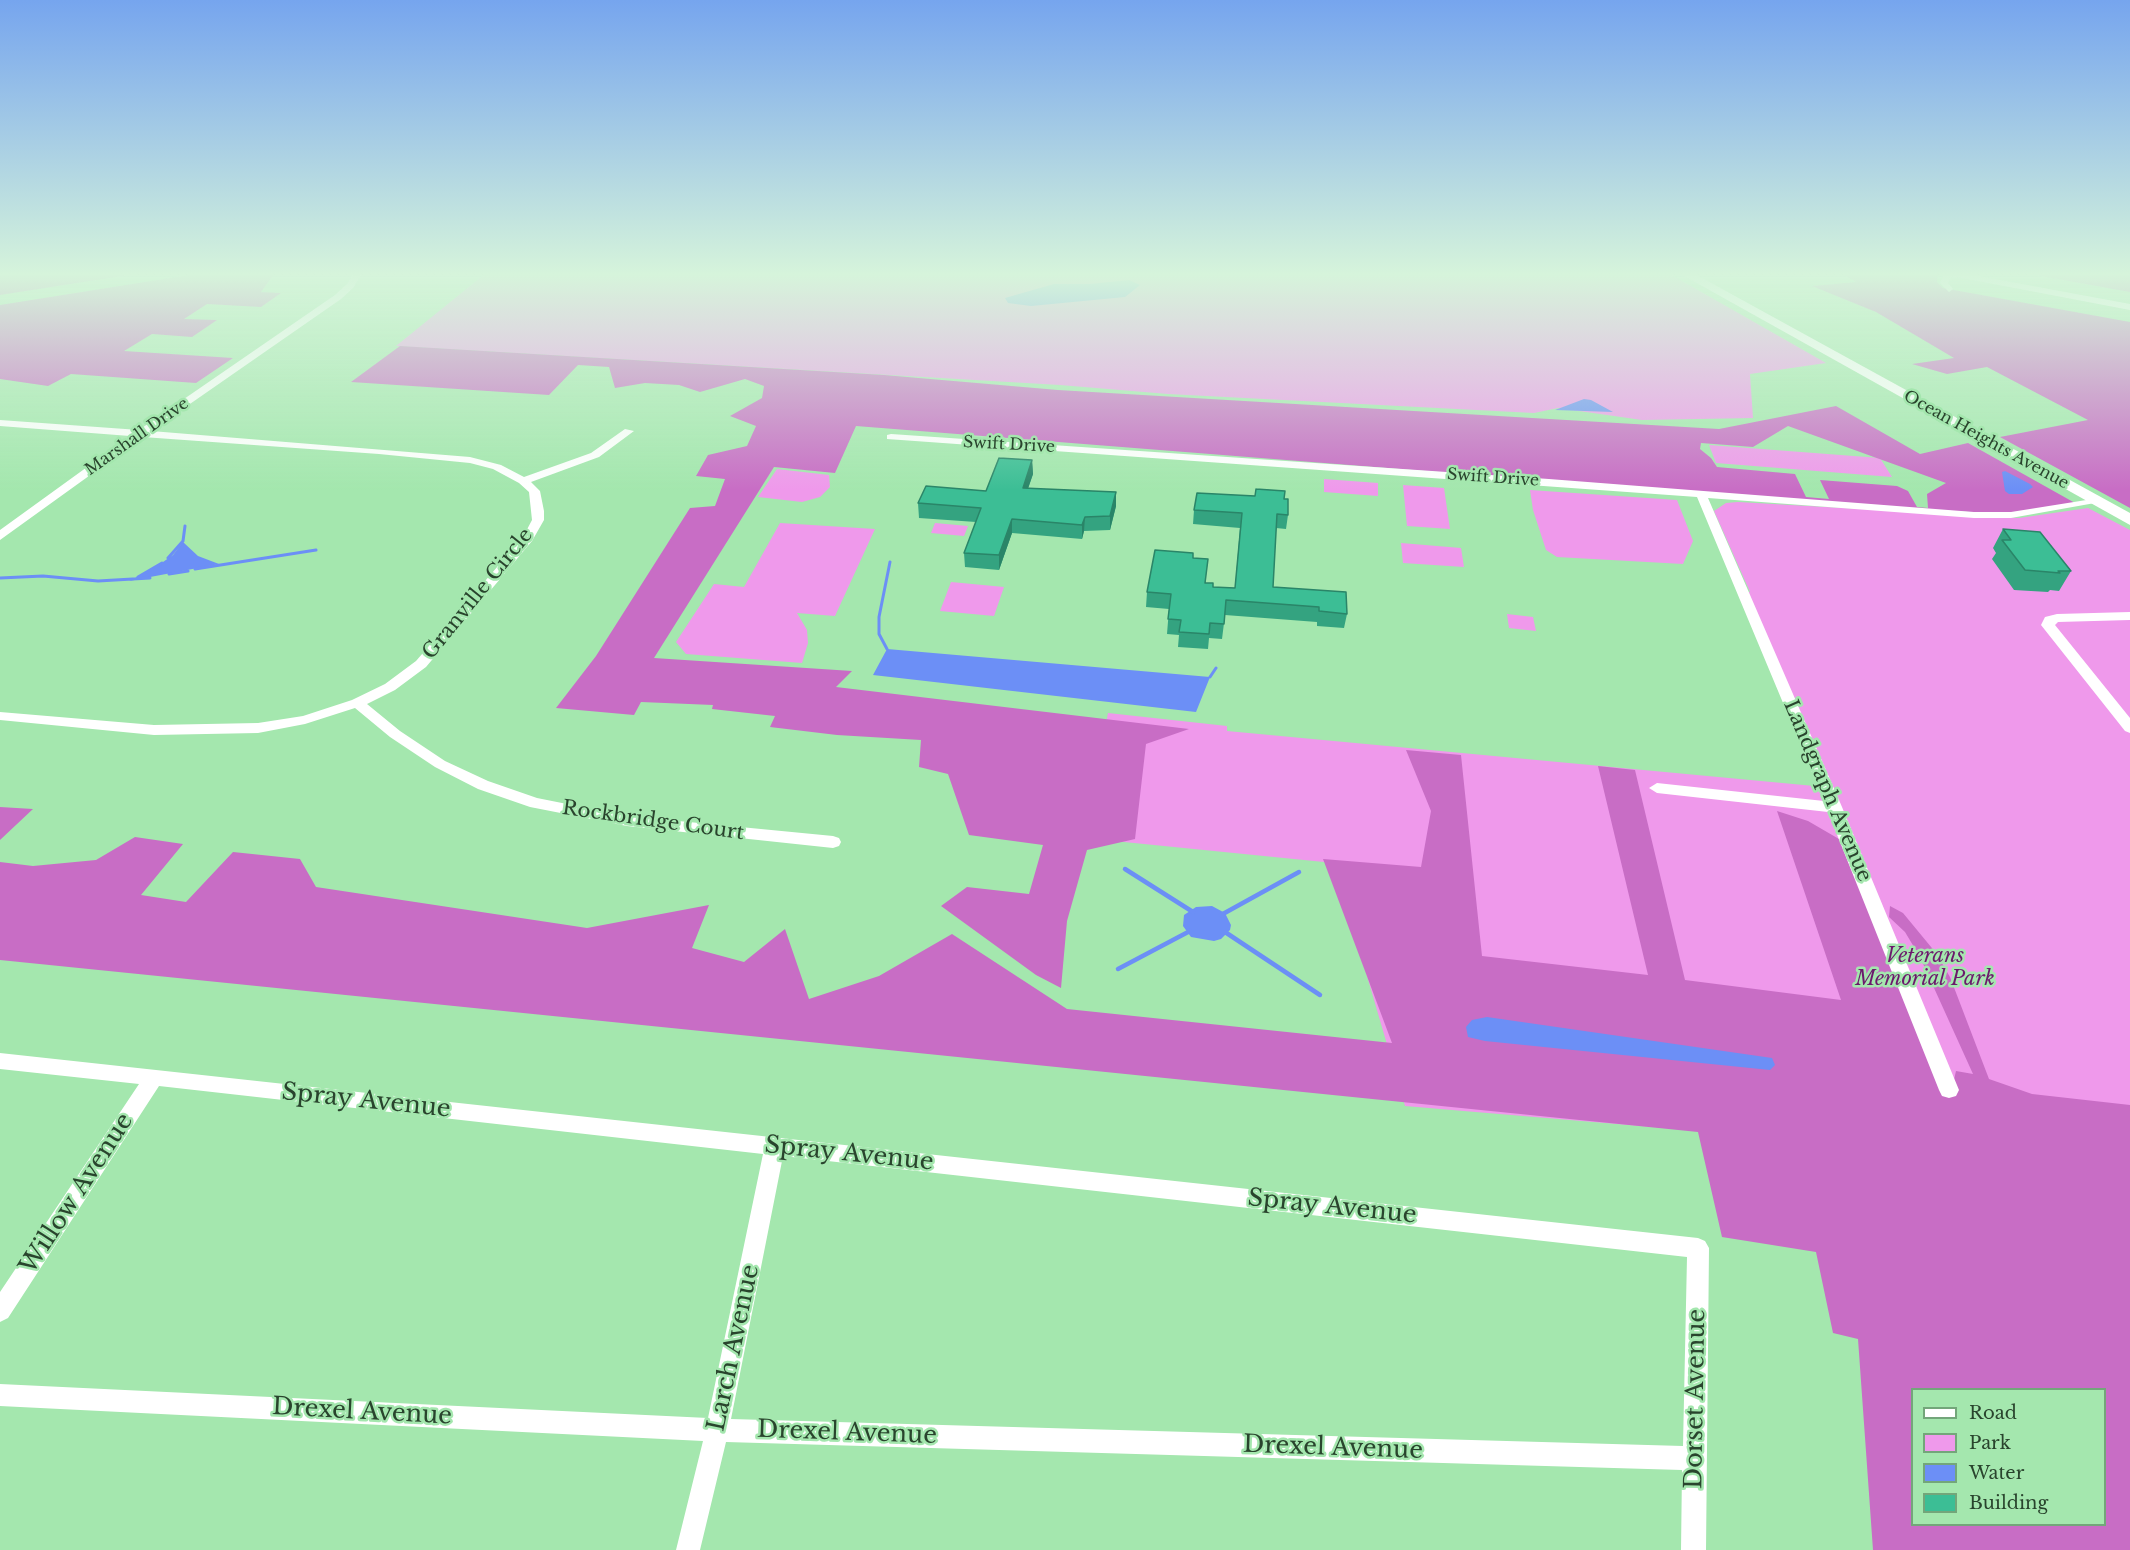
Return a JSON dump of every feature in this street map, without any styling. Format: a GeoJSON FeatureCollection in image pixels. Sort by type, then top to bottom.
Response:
{"type":"FeatureCollection","features":[{"type":"Feature","properties":{"kind":"main road","name":"Ocean Heights Avenue"},"geometry":{"type":"LineString","coordinates":[[1815,345],[2130,519]]}},
{"type":"Feature","properties":{"kind":"street","name":"Marshall Drive"},"geometry":{"type":"LineString","coordinates":[[0,536],[141,433],[269,345]]}},
{"type":"Feature","properties":{"kind":"street"},"geometry":{"type":"LineString","coordinates":[[0,423],[445,457],[484,463],[508,472],[523,481],[595,455],[629,431]]}},
{"type":"Feature","properties":{"kind":"street","name":"Swift Drive"},"geometry":{"type":"LineString","coordinates":[[891,437],[1994,516],[2094,500]]}},
{"type":"Feature","properties":{"kind":"street","name":"Granville Circle"},"geometry":{"type":"LineString","coordinates":[[0,716],[153,730],[258,728],[305,720],[357,703],[390,687],[421,664],[528,538],[537,520],[538,511],[534,491],[523,481]]}},
{"type":"Feature","properties":{"kind":"street","name":"Landgraph Avenue"},"geometry":{"type":"LineString","coordinates":[[1701,494],[1834,807],[1949,1090]]}},
{"type":"Feature","properties":{"kind":"street"},"geometry":{"type":"LineString","coordinates":[[2130,616],[2057,618],[2050,620],[2048,625],[2130,728]]}},
{"type":"Feature","properties":{"kind":"street","name":"Rockbridge Court"},"geometry":{"type":"LineString","coordinates":[[357,703],[395,734],[440,764],[483,785],[527,800],[627,821],[833,842]]}},
{"type":"Feature","properties":{"kind":"street"},"geometry":{"type":"LineString","coordinates":[[1657,788],[1834,807]]}},
{"type":"Feature","properties":{"kind":"street","name":"Spray Avenue"},"geometry":{"type":"LineString","coordinates":[[0,1061],[1698,1248]]}},
{"type":"Feature","properties":{"kind":"street","name":"Willow Avenue"},"geometry":{"type":"LineString","coordinates":[[0,1311],[154,1078]]}},
{"type":"Feature","properties":{"kind":"street","name":"Larch Avenue"},"geometry":{"type":"LineString","coordinates":[[688,1550],[717,1430],[775,1146]]}},
{"type":"Feature","properties":{"kind":"street","name":"Dorset Avenue"},"geometry":{"type":"LineString","coordinates":[[1693,1550],[1698,1248]]}},
{"type":"Feature","properties":{"kind":"street","name":"Drexel Avenue"},"geometry":{"type":"LineString","coordinates":[[0,1395],[717,1430],[1696,1458]]}},
{"type":"Feature","properties":{"kind":"green space"},"geometry":{"type":"Polygon","coordinates":[[[0,345],[133,345],[124,351],[233,358],[196,383],[71,374],[48,386],[0,379],[0,345]]]}},
{"type":"Feature","properties":{"kind":"green space"},"geometry":{"type":"Polygon","coordinates":[[[1795,345],[1826,363],[1750,374],[1753,418],[1642,420],[1558,408],[1534,413],[1168,394],[1060,385],[396,346],[1795,345]]]}},
{"type":"Feature","properties":{"kind":"green space"},"geometry":{"type":"Polygon","coordinates":[[[1933,345],[2130,345],[2130,508],[2000,437],[2088,420],[1987,367],[1947,374],[1912,364],[1954,358],[1933,345]]]}},
{"type":"Feature","properties":{"kind":"green space"},"geometry":{"type":"Polygon","coordinates":[[[400,346],[884,375],[1058,390],[1719,429],[1836,406],[1920,454],[1968,443],[2075,503],[2024,515],[1881,507],[856,426],[835,473],[774,467],[654,658],[852,671],[836,687],[1189,729],[1146,744],[1135,839],[1087,850],[1067,921],[1061,988],[1036,975],[941,906],[967,887],[1029,894],[1043,845],[969,835],[948,774],[919,767],[921,740],[837,735],[770,727],[775,716],[712,709],[713,705],[641,702],[634,715],[556,708],[596,656],[690,508],[715,506],[725,479],[696,476],[708,455],[747,446],[756,426],[730,416],[762,398],[764,386],[745,379],[700,392],[679,385],[645,383],[615,388],[609,367],[578,365],[549,395],[351,382],[400,346]],[[1788,426],[1753,447],[1701,443],[1700,449],[1711,458],[1717,467],[1795,474],[1806,497],[1829,499],[1820,480],[1897,486],[1908,491],[1917,507],[1928,508],[1927,494],[1946,483],[1788,426]]]}},
{"type":"Feature","properties":{"kind":"green space"},"geometry":{"type":"Polygon","coordinates":[[[1709,445],[1880,458],[1892,477],[1716,463],[1709,445]]]}},
{"type":"Feature","properties":{"kind":"green space"},"geometry":{"type":"Polygon","coordinates":[[[777,469],[829,475],[830,487],[820,497],[802,502],[758,497],[777,469]]]}},
{"type":"Feature","properties":{"kind":"green space"},"geometry":{"type":"Polygon","coordinates":[[[1324,479],[1378,483],[1378,496],[1324,492],[1324,479]]]}},
{"type":"Feature","properties":{"kind":"green space"},"geometry":{"type":"Polygon","coordinates":[[[1403,485],[1444,488],[1450,529],[1407,526],[1403,485]]]}},
{"type":"Feature","properties":{"kind":"green space"},"geometry":{"type":"Polygon","coordinates":[[[1530,490],[1677,500],[1693,541],[1683,564],[1557,557],[1546,550],[1533,510],[1530,490]]]}},
{"type":"Feature","properties":{"kind":"green space","name":"Veterans Memorial Park"},"geometry":{"type":"Polygon","coordinates":[[[1726,503],[2019,518],[2088,508],[2130,530],[2130,1365],[1817,1141],[1405,1106],[1334,863],[1084,838],[1108,713],[1227,726],[1227,731],[1825,787],[1743,592],[1750,592],[1714,511],[1726,503]]]}},
{"type":"Feature","properties":{"kind":"green space"},"geometry":{"type":"Polygon","coordinates":[[[780,523],[875,529],[835,616],[797,613],[807,630],[808,643],[802,663],[686,654],[676,642],[714,584],[744,587],[780,523]]]}},
{"type":"Feature","properties":{"kind":"green space"},"geometry":{"type":"Polygon","coordinates":[[[935,523],[968,526],[964,536],[931,533],[935,523]]]}},
{"type":"Feature","properties":{"kind":"green space"},"geometry":{"type":"Polygon","coordinates":[[[1401,543],[1461,548],[1464,567],[1403,563],[1401,543]]]}},
{"type":"Feature","properties":{"kind":"green space"},"geometry":{"type":"Polygon","coordinates":[[[951,582],[1004,587],[994,616],[940,611],[951,582]]]}},
{"type":"Feature","properties":{"kind":"green space"},"geometry":{"type":"Polygon","coordinates":[[[1507,614],[1533,617],[1536,631],[1509,628],[1507,614]]]}},
{"type":"Feature","properties":{"kind":"green space"},"geometry":{"type":"Polygon","coordinates":[[[1406,750],[1461,755],[1482,956],[1648,975],[1598,766],[1635,770],[1685,980],[1841,1000],[1777,811],[1808,821],[1839,839],[1952,1088],[1956,1071],[1973,1074],[1920,957],[1905,932],[1889,917],[1890,906],[1903,913],[1936,953],[1950,977],[1989,1079],[2032,1094],[2130,1105],[2130,1550],[1873,1550],[1858,1339],[1833,1333],[1816,1252],[1722,1237],[1698,1132],[0,960],[0,862],[33,866],[96,860],[135,837],[183,844],[141,895],[186,902],[233,852],[300,859],[316,887],[587,928],[709,905],[692,948],[744,962],[785,929],[809,999],[879,976],[952,934],[1067,1009],[1392,1043],[1323,859],[1421,867],[1431,811],[1406,750]]]}},
{"type":"Feature","properties":{"kind":"green space"},"geometry":{"type":"Polygon","coordinates":[[[0,807],[33,809],[0,840],[0,807]]]}},
{"type":"Feature","properties":{"kind":"water"},"geometry":{"type":"Polygon","coordinates":[[[1584,399],[1591,400],[1613,412],[1555,410],[1584,399]]]}},
{"type":"Feature","properties":{"kind":"water"},"geometry":{"type":"Polygon","coordinates":[[[2005,471],[2033,487],[2022,494],[2009,494],[2005,491],[2002,472],[2005,471]]]}},
{"type":"Feature","properties":{"kind":"water"},"geometry":{"type":"Polygon","coordinates":[[[183,542],[198,556],[219,564],[129,581],[153,569],[173,555],[183,542]]]}},
{"type":"Feature","properties":{"kind":"water"},"geometry":{"type":"Polygon","coordinates":[[[887,649],[1210,677],[1196,712],[873,675],[887,649]]]}},
{"type":"Feature","properties":{"kind":"water"},"geometry":{"type":"Polygon","coordinates":[[[1212,906],[1225,913],[1231,925],[1230,930],[1221,939],[1214,941],[1191,937],[1183,926],[1184,915],[1196,907],[1212,906]]]}},
{"type":"Feature","properties":{"kind":"water"},"geometry":{"type":"Polygon","coordinates":[[[1487,1017],[1772,1058],[1775,1065],[1770,1070],[1485,1041],[1468,1037],[1466,1027],[1472,1020],[1487,1017]]]}},
{"type":"Feature","properties":{"kind":"building"},"geometry":{"type":"Polygon","coordinates":[[[999,458],[1032,460],[1023,488],[1116,492],[1110,516],[1085,517],[1082,525],[1012,519],[999,555],[964,553],[981,508],[918,503],[926,486],[986,491],[999,458]]]}},
{"type":"Feature","properties":{"kind":"building"},"geometry":{"type":"Polygon","coordinates":[[[1256,489],[1285,491],[1284,499],[1288,499],[1288,515],[1277,514],[1273,587],[1346,592],[1347,614],[1319,611],[1319,607],[1226,600],[1224,624],[1210,623],[1209,634],[1179,632],[1181,620],[1168,619],[1171,594],[1147,592],[1155,550],[1193,553],[1193,558],[1208,559],[1205,583],[1213,583],[1213,587],[1235,588],[1242,513],[1194,510],[1197,493],[1255,496],[1256,489]]]}},
{"type":"Feature","properties":{"kind":"building"},"geometry":{"type":"Polygon","coordinates":[[[2003,529],[2040,532],[2071,571],[2058,571],[2060,573],[2025,570],[2002,540],[2011,540],[2003,529]]]}},
{"type":"Feature","properties":{"kind":"waterway"},"geometry":{"type":"LineString","coordinates":[[168,558],[183,541],[185,526]]}},
{"type":"Feature","properties":{"kind":"waterway"},"geometry":{"type":"LineString","coordinates":[[195,569],[316,550]]}},
{"type":"Feature","properties":{"kind":"waterway"},"geometry":{"type":"LineString","coordinates":[[887,649],[879,634],[879,617],[890,562]]}},
{"type":"Feature","properties":{"kind":"waterway"},"geometry":{"type":"LineString","coordinates":[[138,577],[162,563]]}},
{"type":"Feature","properties":{"kind":"waterway"},"geometry":{"type":"LineString","coordinates":[[169,574],[188,571]]}},
{"type":"Feature","properties":{"kind":"waterway"},"geometry":{"type":"LineString","coordinates":[[0,578],[43,576],[98,581],[150,578]]}},
{"type":"Feature","properties":{"kind":"waterway"},"geometry":{"type":"LineString","coordinates":[[1210,677],[1216,668]]}},
{"type":"Feature","properties":{"kind":"waterway"},"geometry":{"type":"LineString","coordinates":[[1125,869],[1193,912]]}},
{"type":"Feature","properties":{"kind":"waterway"},"geometry":{"type":"LineString","coordinates":[[1221,915],[1299,872]]}},
{"type":"Feature","properties":{"kind":"waterway"},"geometry":{"type":"LineString","coordinates":[[1118,969],[1190,931]]}},
{"type":"Feature","properties":{"kind":"waterway"},"geometry":{"type":"LineString","coordinates":[[1225,932],[1320,995]]}}]}
